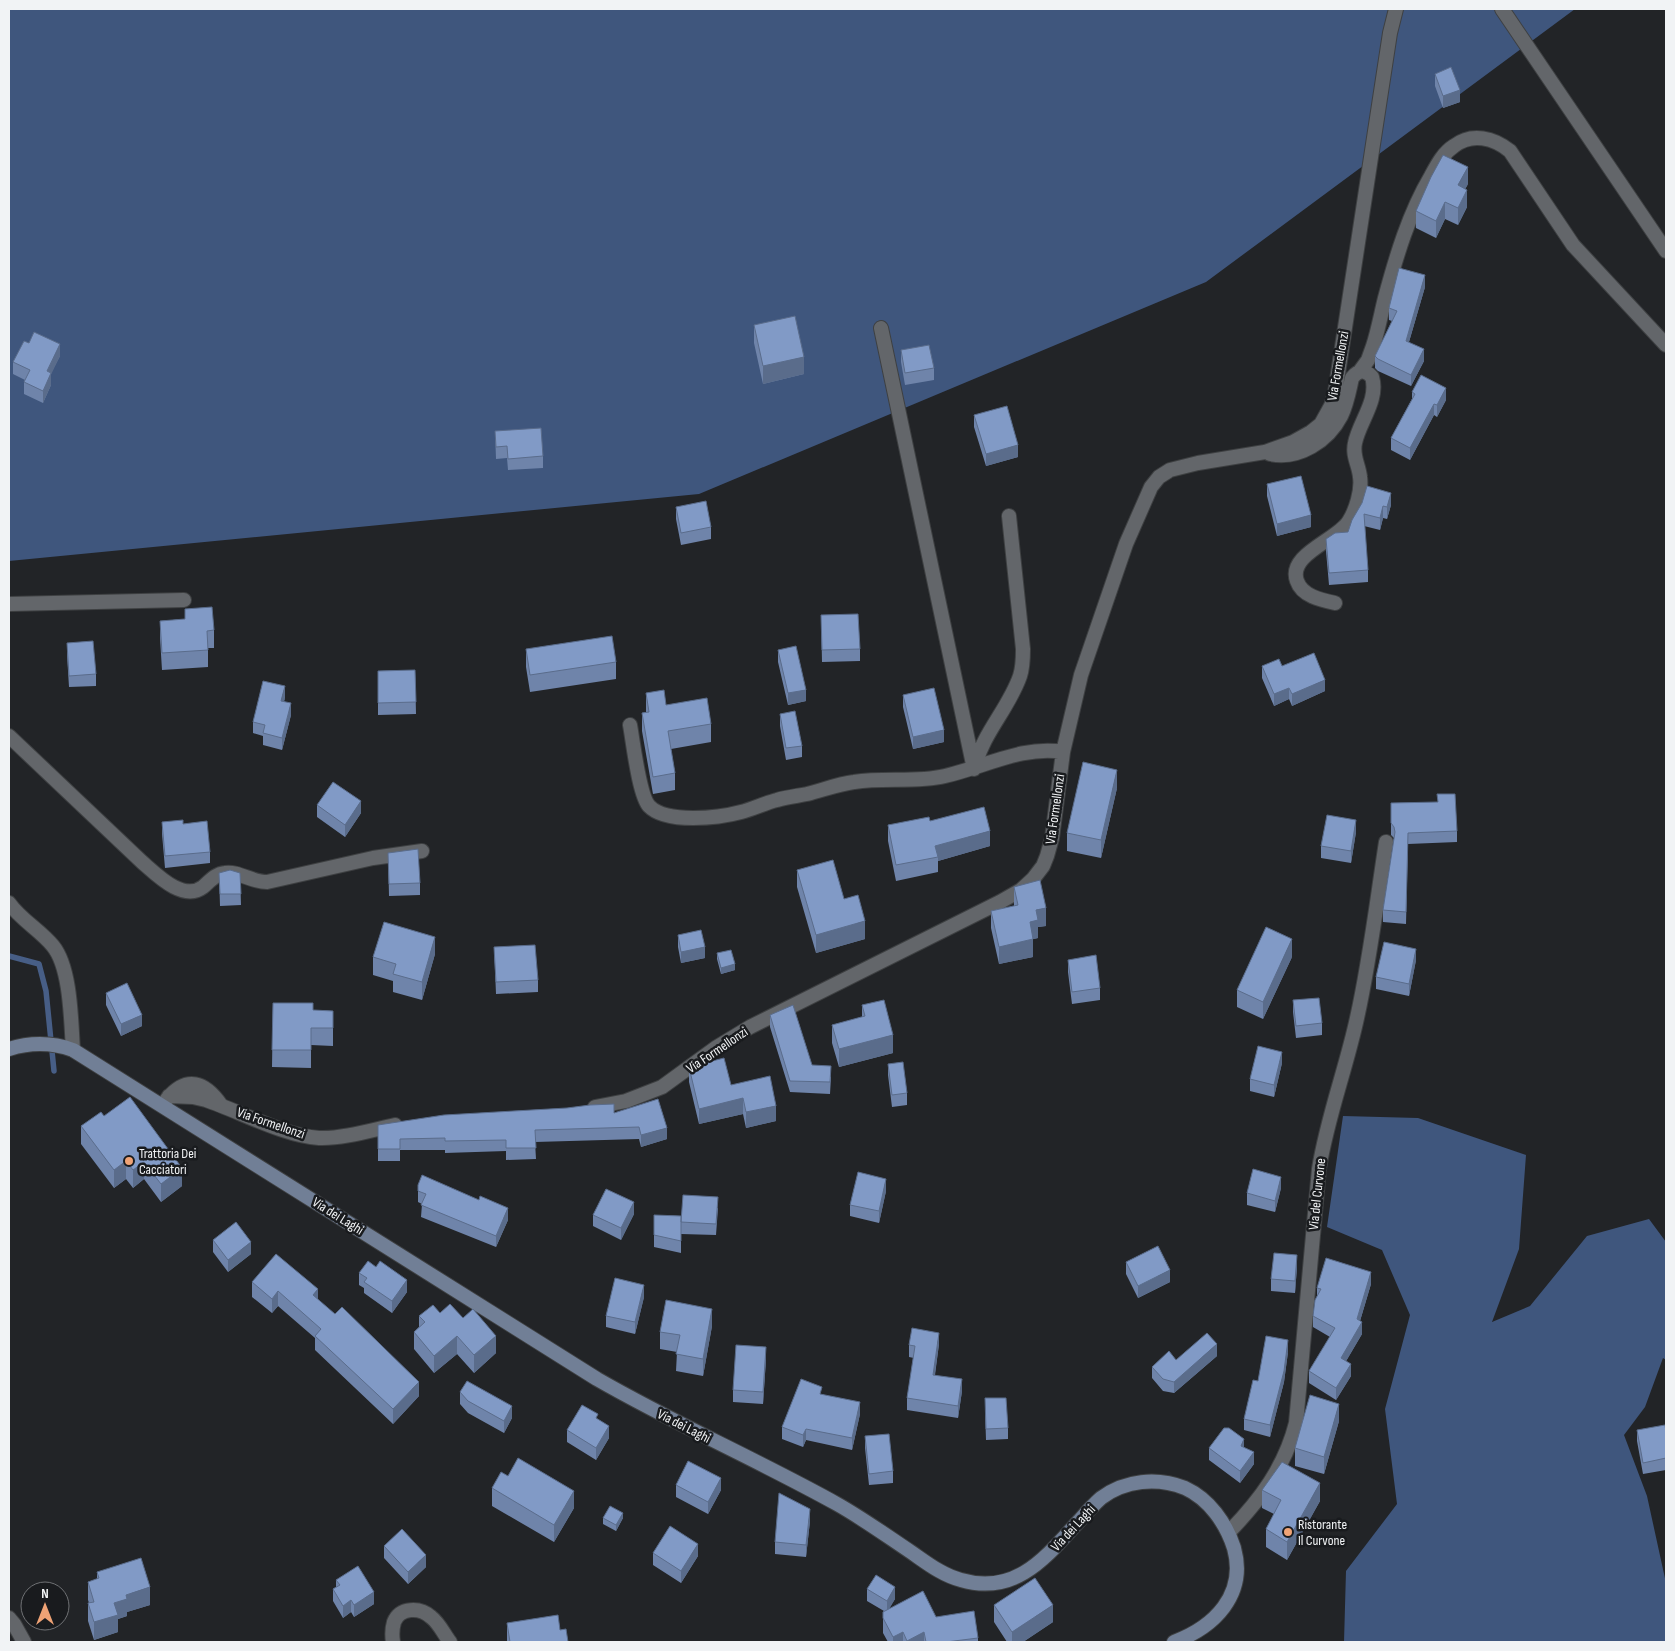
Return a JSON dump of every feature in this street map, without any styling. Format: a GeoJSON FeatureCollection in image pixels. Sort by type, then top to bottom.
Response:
{"type":"FeatureCollection","features":[{"type":"Feature","properties":{"kind":"main road","name":"Via dei Laghi"},"geometry":{"type":"LineString","coordinates":[[9,1049],[42,1043],[73,1050],[165,1101],[597,1379],[638,1402],[838,1504],[946,1575],[971,1583],[987,1584],[1006,1581],[1022,1574],[1049,1554],[1101,1498],[1117,1489],[1137,1482],[1157,1481],[1192,1491],[1211,1508],[1229,1532],[1234,1551],[1235,1582],[1228,1600],[1222,1609],[1205,1627],[1174,1642]]}},
{"type":"Feature","properties":{"kind":"street","name":"Via Formellonzi"},"geometry":{"type":"LineString","coordinates":[[579,1110],[620,1103],[662,1087],[740,1033],[1000,902],[1021,890],[1039,873],[1049,850],[1063,752],[1081,675],[1126,544],[1150,487],[1159,477],[1170,470],[1198,463],[1265,452],[1293,442],[1316,428],[1324,420],[1333,400],[1390,33],[1396,9]]}},
{"type":"Feature","properties":{"kind":"street"},"geometry":{"type":"LineString","coordinates":[[1502,9],[1666,251]]}},
{"type":"Feature","properties":{"kind":"street"},"geometry":{"type":"LineString","coordinates":[[1265,452],[1284,455],[1303,450],[1321,440],[1337,423],[1342,414],[1352,378],[1368,360],[1399,252],[1423,190],[1437,165],[1448,151],[1461,141],[1486,138],[1496,141],[1510,151],[1573,245],[1666,345]]}},
{"type":"Feature","properties":{"kind":"street"},"geometry":{"type":"LineString","coordinates":[[881,328],[974,769]]}},
{"type":"Feature","properties":{"kind":"street"},"geometry":{"type":"LineString","coordinates":[[1335,603],[1319,599],[1304,592],[1297,582],[1296,574],[1306,554],[1338,534],[1353,514],[1360,477],[1354,455],[1354,444],[1370,404],[1373,389],[1372,377],[1360,371]]}},
{"type":"Feature","properties":{"kind":"street"},"geometry":{"type":"LineString","coordinates":[[974,769],[980,748],[1018,682],[1022,667],[1022,644],[1009,516]]}},
{"type":"Feature","properties":{"kind":"street"},"geometry":{"type":"LineString","coordinates":[[9,604],[184,600]]}},
{"type":"Feature","properties":{"kind":"street"},"geometry":{"type":"LineString","coordinates":[[630,725],[642,788],[647,803],[656,811],[677,816],[718,817],[747,811],[783,798],[848,783],[933,778],[974,769],[1028,751],[1063,752]]}},
{"type":"Feature","properties":{"kind":"street"},"geometry":{"type":"LineString","coordinates":[[9,736],[142,862],[166,881],[185,891],[198,890],[215,876],[224,873],[232,873],[252,880],[267,882],[373,858],[422,851]]}},
{"type":"Feature","properties":{"kind":"street","name":"Via del Curvone"},"geometry":{"type":"LineString","coordinates":[[1229,1532],[1254,1506],[1276,1474],[1288,1451],[1296,1423],[1319,1169],[1327,1128],[1358,1016],[1386,842]]}},
{"type":"Feature","properties":{"kind":"street"},"geometry":{"type":"LineString","coordinates":[[9,903],[21,917],[50,942],[60,957],[67,988],[73,1050]]}},
{"type":"Feature","properties":{"kind":"street","name":"Via Formellonzi"},"geometry":{"type":"LineString","coordinates":[[165,1101],[199,1098],[293,1133],[318,1138],[410,1123]]}},
{"type":"Feature","properties":{"kind":"street"},"geometry":{"type":"LineString","coordinates":[[393,1642],[395,1620],[404,1612],[412,1610],[424,1612],[432,1618],[450,1642]]}},
{"type":"Feature","properties":{"kind":"street"},"geometry":{"type":"LineString","coordinates":[[9,1618],[24,1642]]}},
{"type":"Feature","properties":{"kind":"shaded area"},"geometry":{"type":"Polygon","coordinates":[[[9,9],[1575,9],[1206,282],[699,494],[9,561],[9,9]]]}},
{"type":"Feature","properties":{"kind":"shaded area"},"geometry":{"type":"Polygon","coordinates":[[[1343,1116],[1418,1118],[1526,1155],[1519,1249],[1492,1322],[1530,1306],[1587,1236],[1649,1219],[1666,1242],[1666,1360],[1663,1358],[1645,1407],[1624,1435],[1647,1496],[1666,1583],[1666,1642],[1344,1642],[1346,1571],[1397,1504],[1385,1409],[1410,1315],[1382,1250],[1327,1227],[1343,1116]]]}},
{"type":"Feature","properties":{"kind":"building"},"geometry":{"type":"Polygon","coordinates":[[[1451,67],[1460,90],[1443,96],[1435,74],[1451,67]]]}},
{"type":"Feature","properties":{"kind":"building"},"geometry":{"type":"Polygon","coordinates":[[[1443,155],[1468,167],[1458,185],[1467,190],[1458,208],[1445,202],[1436,221],[1416,211],[1443,155]]]}},
{"type":"Feature","properties":{"kind":"building"},"geometry":{"type":"Polygon","coordinates":[[[1399,268],[1425,275],[1406,341],[1424,349],[1411,375],[1375,356],[1397,311],[1389,308],[1399,268]]]}},
{"type":"Feature","properties":{"kind":"building"},"geometry":{"type":"Polygon","coordinates":[[[795,316],[804,357],[763,366],[754,325],[795,316]]]}},
{"type":"Feature","properties":{"kind":"building"},"geometry":{"type":"Polygon","coordinates":[[[34,332],[60,344],[47,371],[51,373],[43,391],[24,382],[30,370],[13,362],[24,341],[29,343],[34,332]]]}},
{"type":"Feature","properties":{"kind":"building"},"geometry":{"type":"Polygon","coordinates":[[[929,345],[934,368],[905,373],[901,350],[929,345]]]}},
{"type":"Feature","properties":{"kind":"building"},"geometry":{"type":"Polygon","coordinates":[[[1421,375],[1446,388],[1437,405],[1434,404],[1410,448],[1391,438],[1415,394],[1412,392],[1421,375]]]}},
{"type":"Feature","properties":{"kind":"building"},"geometry":{"type":"Polygon","coordinates":[[[1007,406],[1018,445],[986,454],[974,415],[1007,406]]]}},
{"type":"Feature","properties":{"kind":"building"},"geometry":{"type":"Polygon","coordinates":[[[541,428],[543,456],[508,459],[507,446],[496,447],[495,431],[541,428]]]}},
{"type":"Feature","properties":{"kind":"building"},"geometry":{"type":"Polygon","coordinates":[[[1301,476],[1311,515],[1277,524],[1267,484],[1301,476]]]}},
{"type":"Feature","properties":{"kind":"building"},"geometry":{"type":"Polygon","coordinates":[[[1367,486],[1391,493],[1387,507],[1383,506],[1380,518],[1364,514],[1368,570],[1329,573],[1326,539],[1335,533],[1348,532],[1352,520],[1362,503],[1367,486]]]}},
{"type":"Feature","properties":{"kind":"building"},"geometry":{"type":"Polygon","coordinates":[[[706,501],[711,527],[681,533],[676,507],[706,501]]]}},
{"type":"Feature","properties":{"kind":"building"},"geometry":{"type":"Polygon","coordinates":[[[212,607],[214,630],[207,631],[208,650],[162,653],[160,621],[185,619],[185,609],[212,607]]]}},
{"type":"Feature","properties":{"kind":"building"},"geometry":{"type":"Polygon","coordinates":[[[858,614],[860,649],[822,650],[821,615],[858,614]]]}},
{"type":"Feature","properties":{"kind":"building"},"geometry":{"type":"Polygon","coordinates":[[[612,636],[616,662],[530,675],[526,649],[612,636]]]}},
{"type":"Feature","properties":{"kind":"building"},"geometry":{"type":"Polygon","coordinates":[[[93,641],[96,674],[69,676],[67,643],[93,641]]]}},
{"type":"Feature","properties":{"kind":"building"},"geometry":{"type":"Polygon","coordinates":[[[796,646],[806,690],[788,693],[778,650],[796,646]]]}},
{"type":"Feature","properties":{"kind":"building"},"geometry":{"type":"Polygon","coordinates":[[[1314,653],[1325,680],[1292,694],[1289,688],[1274,694],[1262,666],[1279,659],[1282,666],[1314,653]]]}},
{"type":"Feature","properties":{"kind":"building"},"geometry":{"type":"Polygon","coordinates":[[[415,670],[416,702],[378,703],[378,671],[415,670]]]}},
{"type":"Feature","properties":{"kind":"building"},"geometry":{"type":"Polygon","coordinates":[[[263,681],[285,686],[281,701],[291,703],[282,738],[263,733],[265,725],[253,722],[263,681]]]}},
{"type":"Feature","properties":{"kind":"building"},"geometry":{"type":"Polygon","coordinates":[[[934,688],[944,730],[913,737],[903,695],[934,688]]]}},
{"type":"Feature","properties":{"kind":"building"},"geometry":{"type":"Polygon","coordinates":[[[664,690],[666,705],[707,698],[711,724],[668,731],[675,773],[653,777],[642,713],[649,712],[646,693],[664,690]]]}},
{"type":"Feature","properties":{"kind":"building"},"geometry":{"type":"Polygon","coordinates":[[[795,711],[802,746],[786,748],[780,714],[795,711]]]}},
{"type":"Feature","properties":{"kind":"building"},"geometry":{"type":"Polygon","coordinates":[[[1083,762],[1117,770],[1101,840],[1067,833],[1083,762]]]}},
{"type":"Feature","properties":{"kind":"building"},"geometry":{"type":"Polygon","coordinates":[[[333,782],[361,801],[345,825],[317,805],[333,782]]]}},
{"type":"Feature","properties":{"kind":"building"},"geometry":{"type":"Polygon","coordinates":[[[1437,794],[1455,794],[1457,831],[1408,833],[1406,912],[1383,910],[1395,832],[1391,823],[1391,803],[1438,802],[1437,794]]]}},
{"type":"Feature","properties":{"kind":"building"},"geometry":{"type":"Polygon","coordinates":[[[984,807],[990,831],[935,846],[938,857],[896,865],[888,825],[929,817],[930,821],[984,807]]]}},
{"type":"Feature","properties":{"kind":"building"},"geometry":{"type":"Polygon","coordinates":[[[1327,815],[1356,820],[1351,851],[1321,846],[1327,815]]]}},
{"type":"Feature","properties":{"kind":"building"},"geometry":{"type":"Polygon","coordinates":[[[183,820],[183,824],[207,821],[210,852],[165,856],[162,822],[183,820]]]}},
{"type":"Feature","properties":{"kind":"building"},"geometry":{"type":"Polygon","coordinates":[[[418,849],[420,883],[389,884],[388,853],[418,849]]]}},
{"type":"Feature","properties":{"kind":"building"},"geometry":{"type":"Polygon","coordinates":[[[833,860],[844,899],[858,895],[865,921],[816,935],[797,870],[833,860]]]}},
{"type":"Feature","properties":{"kind":"building"},"geometry":{"type":"Polygon","coordinates":[[[230,870],[240,873],[241,894],[220,894],[219,873],[230,870]]]}},
{"type":"Feature","properties":{"kind":"building"},"geometry":{"type":"Polygon","coordinates":[[[1040,880],[1046,908],[1036,910],[1038,920],[1030,922],[1033,939],[999,947],[991,911],[1018,905],[1014,887],[1040,880]]]}},
{"type":"Feature","properties":{"kind":"building"},"geometry":{"type":"Polygon","coordinates":[[[384,922],[435,937],[422,982],[393,974],[396,964],[373,957],[384,922]]]}},
{"type":"Feature","properties":{"kind":"building"},"geometry":{"type":"Polygon","coordinates":[[[1266,927],[1292,939],[1263,1002],[1237,990],[1266,927]]]}},
{"type":"Feature","properties":{"kind":"building"},"geometry":{"type":"Polygon","coordinates":[[[701,930],[705,947],[681,952],[678,935],[701,930]]]}},
{"type":"Feature","properties":{"kind":"building"},"geometry":{"type":"Polygon","coordinates":[[[1384,942],[1416,949],[1409,984],[1376,977],[1384,942]]]}},
{"type":"Feature","properties":{"kind":"building"},"geometry":{"type":"Polygon","coordinates":[[[535,945],[538,980],[496,982],[494,947],[535,945]]]}},
{"type":"Feature","properties":{"kind":"building"},"geometry":{"type":"Polygon","coordinates":[[[731,950],[735,964],[721,968],[717,953],[731,950]]]}},
{"type":"Feature","properties":{"kind":"building"},"geometry":{"type":"Polygon","coordinates":[[[1096,955],[1100,988],[1072,992],[1068,960],[1096,955]]]}},
{"type":"Feature","properties":{"kind":"building"},"geometry":{"type":"Polygon","coordinates":[[[127,983],[142,1015],[121,1024],[106,993],[127,983]]]}},
{"type":"Feature","properties":{"kind":"building"},"geometry":{"type":"Polygon","coordinates":[[[1319,998],[1322,1023],[1296,1026],[1293,1000],[1319,998]]]}},
{"type":"Feature","properties":{"kind":"building"},"geometry":{"type":"Polygon","coordinates":[[[884,1000],[893,1035],[839,1049],[832,1025],[865,1016],[862,1005],[884,1000]]]}},
{"type":"Feature","properties":{"kind":"building"},"geometry":{"type":"Polygon","coordinates":[[[273,1003],[313,1003],[313,1010],[333,1011],[333,1028],[311,1028],[311,1050],[272,1050],[273,1003]]]}},
{"type":"Feature","properties":{"kind":"building"},"geometry":{"type":"Polygon","coordinates":[[[793,1005],[812,1065],[831,1066],[830,1082],[790,1081],[770,1015],[793,1005]]]}},
{"type":"Feature","properties":{"kind":"building"},"geometry":{"type":"Polygon","coordinates":[[[1258,1046],[1282,1052],[1274,1085],[1250,1079],[1258,1046]]]}},
{"type":"Feature","properties":{"kind":"building"},"geometry":{"type":"Polygon","coordinates":[[[724,1058],[731,1085],[770,1076],[776,1106],[746,1112],[743,1098],[699,1109],[689,1067],[724,1058]]]}},
{"type":"Feature","properties":{"kind":"building"},"geometry":{"type":"Polygon","coordinates":[[[903,1062],[907,1093],[892,1095],[888,1064],[903,1062]]]}},
{"type":"Feature","properties":{"kind":"building","name":"Trattoria Dei Cacciatori"},"geometry":{"type":"Polygon","coordinates":[[[130,1097],[182,1168],[161,1184],[144,1162],[133,1170],[126,1161],[114,1170],[81,1126],[101,1112],[104,1116],[130,1097]]]}},
{"type":"Feature","properties":{"kind":"building"},"geometry":{"type":"Polygon","coordinates":[[[658,1099],[667,1128],[641,1135],[639,1127],[535,1130],[536,1148],[506,1148],[506,1140],[445,1141],[445,1138],[400,1139],[400,1149],[378,1149],[378,1125],[444,1115],[590,1105],[614,1104],[614,1113],[658,1099]]]}},
{"type":"Feature","properties":{"kind":"building"},"geometry":{"type":"Polygon","coordinates":[[[1253,1169],[1281,1177],[1275,1201],[1247,1193],[1253,1169]]]}},
{"type":"Feature","properties":{"kind":"building"},"geometry":{"type":"Polygon","coordinates":[[[858,1172],[886,1179],[879,1211],[850,1205],[858,1172]]]}},
{"type":"Feature","properties":{"kind":"building"},"geometry":{"type":"Polygon","coordinates":[[[422,1175],[479,1200],[480,1196],[508,1208],[496,1236],[421,1205],[426,1194],[418,1191],[422,1175]]]}},
{"type":"Feature","properties":{"kind":"building"},"geometry":{"type":"Polygon","coordinates":[[[606,1189],[634,1202],[621,1228],[593,1215],[606,1189]]]}},
{"type":"Feature","properties":{"kind":"building"},"geometry":{"type":"Polygon","coordinates":[[[683,1195],[718,1197],[716,1224],[681,1222],[683,1195]]]}},
{"type":"Feature","properties":{"kind":"building"},"geometry":{"type":"Polygon","coordinates":[[[654,1215],[681,1216],[681,1241],[654,1235],[654,1215]]]}},
{"type":"Feature","properties":{"kind":"building"},"geometry":{"type":"Polygon","coordinates":[[[236,1222],[251,1242],[228,1260],[213,1240],[236,1222]]]}},
{"type":"Feature","properties":{"kind":"building"},"geometry":{"type":"Polygon","coordinates":[[[1158,1246],[1170,1270],[1138,1286],[1126,1262],[1158,1246]]]}},
{"type":"Feature","properties":{"kind":"building"},"geometry":{"type":"Polygon","coordinates":[[[1274,1253],[1297,1255],[1295,1281],[1271,1279],[1274,1253]]]}},
{"type":"Feature","properties":{"kind":"building"},"geometry":{"type":"Polygon","coordinates":[[[276,1254],[318,1289],[313,1295],[335,1314],[342,1307],[419,1382],[393,1409],[315,1336],[321,1329],[278,1291],[272,1299],[252,1282],[276,1254]]]}},
{"type":"Feature","properties":{"kind":"building"},"geometry":{"type":"Polygon","coordinates":[[[1326,1258],[1371,1272],[1357,1319],[1362,1322],[1341,1358],[1351,1364],[1336,1388],[1309,1371],[1335,1328],[1313,1316],[1315,1300],[1321,1289],[1317,1288],[1326,1258]]]}},
{"type":"Feature","properties":{"kind":"building"},"geometry":{"type":"Polygon","coordinates":[[[368,1261],[376,1267],[380,1261],[407,1280],[392,1301],[364,1282],[367,1278],[359,1273],[368,1261]]]}},
{"type":"Feature","properties":{"kind":"building"},"geometry":{"type":"Polygon","coordinates":[[[615,1278],[644,1285],[635,1322],[606,1316],[615,1278]]]}},
{"type":"Feature","properties":{"kind":"building"},"geometry":{"type":"Polygon","coordinates":[[[666,1300],[712,1309],[703,1359],[676,1354],[680,1335],[660,1332],[666,1300]]]}},
{"type":"Feature","properties":{"kind":"building"},"geometry":{"type":"Polygon","coordinates":[[[450,1304],[463,1318],[473,1309],[496,1336],[474,1355],[457,1336],[434,1356],[414,1332],[425,1322],[419,1316],[433,1305],[440,1313],[450,1304]]]}},
{"type":"Feature","properties":{"kind":"building"},"geometry":{"type":"Polygon","coordinates":[[[912,1328],[939,1333],[933,1375],[962,1379],[958,1406],[907,1398],[915,1346],[909,1345],[912,1328]]]}},
{"type":"Feature","properties":{"kind":"building"},"geometry":{"type":"Polygon","coordinates":[[[1207,1333],[1217,1344],[1174,1382],[1163,1379],[1152,1367],[1169,1351],[1176,1360],[1207,1333]]]}},
{"type":"Feature","properties":{"kind":"building"},"geometry":{"type":"Polygon","coordinates":[[[1266,1336],[1288,1340],[1284,1371],[1270,1425],[1244,1419],[1253,1380],[1258,1381],[1266,1336]]]}},
{"type":"Feature","properties":{"kind":"building"},"geometry":{"type":"Polygon","coordinates":[[[736,1345],[766,1347],[763,1392],[733,1390],[736,1345]]]}},
{"type":"Feature","properties":{"kind":"building"},"geometry":{"type":"Polygon","coordinates":[[[801,1379],[822,1387],[820,1394],[860,1402],[852,1438],[806,1429],[803,1435],[782,1427],[801,1379]]]}},
{"type":"Feature","properties":{"kind":"building"},"geometry":{"type":"Polygon","coordinates":[[[467,1381],[512,1406],[504,1421],[468,1401],[460,1392],[467,1381]]]}},
{"type":"Feature","properties":{"kind":"building"},"geometry":{"type":"Polygon","coordinates":[[[1310,1395],[1339,1404],[1324,1457],[1295,1448],[1310,1395]]]}},
{"type":"Feature","properties":{"kind":"building"},"geometry":{"type":"Polygon","coordinates":[[[985,1398],[1006,1398],[1008,1428],[986,1429],[985,1398]]]}},
{"type":"Feature","properties":{"kind":"building"},"geometry":{"type":"Polygon","coordinates":[[[582,1405],[598,1414],[596,1418],[609,1426],[596,1448],[567,1430],[582,1405]]]}},
{"type":"Feature","properties":{"kind":"building"},"geometry":{"type":"Polygon","coordinates":[[[1665,1425],[1666,1458],[1643,1463],[1637,1430],[1665,1425]]]}},
{"type":"Feature","properties":{"kind":"building"},"geometry":{"type":"Polygon","coordinates":[[[1224,1428],[1229,1428],[1244,1439],[1241,1446],[1254,1452],[1240,1471],[1209,1448],[1224,1428]]]}},
{"type":"Feature","properties":{"kind":"building"},"geometry":{"type":"Polygon","coordinates":[[[889,1434],[893,1471],[869,1474],[865,1436],[889,1434]]]}},
{"type":"Feature","properties":{"kind":"building"},"geometry":{"type":"Polygon","coordinates":[[[518,1458],[574,1491],[554,1525],[492,1488],[501,1472],[508,1476],[518,1458]]]}},
{"type":"Feature","properties":{"kind":"building"},"geometry":{"type":"Polygon","coordinates":[[[688,1461],[721,1478],[708,1502],[676,1485],[688,1461]]]}},
{"type":"Feature","properties":{"kind":"building"},"geometry":{"type":"Polygon","coordinates":[[[1282,1462],[1320,1483],[1287,1542],[1266,1529],[1281,1500],[1262,1490],[1282,1462]]]}},
{"type":"Feature","properties":{"kind":"building"},"geometry":{"type":"Polygon","coordinates":[[[779,1493],[810,1509],[806,1545],[775,1542],[779,1493]]]}},
{"type":"Feature","properties":{"kind":"building"},"geometry":{"type":"Polygon","coordinates":[[[610,1506],[623,1513],[616,1525],[603,1518],[610,1506]]]}},
{"type":"Feature","properties":{"kind":"building"},"geometry":{"type":"Polygon","coordinates":[[[670,1526],[698,1544],[681,1571],[653,1553],[670,1526]]]}},
{"type":"Feature","properties":{"kind":"building"},"geometry":{"type":"Polygon","coordinates":[[[402,1529],[426,1555],[408,1572],[384,1546],[402,1529]]]}},
{"type":"Feature","properties":{"kind":"building"},"geometry":{"type":"Polygon","coordinates":[[[141,1558],[150,1587],[126,1595],[127,1599],[114,1603],[118,1615],[94,1622],[88,1603],[94,1602],[88,1582],[99,1578],[97,1572],[141,1558]]]}},
{"type":"Feature","properties":{"kind":"building"},"geometry":{"type":"Polygon","coordinates":[[[358,1566],[374,1592],[354,1605],[351,1600],[343,1606],[333,1589],[340,1585],[336,1580],[358,1566]]]}},
{"type":"Feature","properties":{"kind":"building"},"geometry":{"type":"Polygon","coordinates":[[[876,1575],[895,1587],[887,1601],[867,1589],[876,1575]]]}},
{"type":"Feature","properties":{"kind":"building"},"geometry":{"type":"Polygon","coordinates":[[[1035,1578],[1053,1605],[1012,1632],[994,1605],[1035,1578]]]}},
{"type":"Feature","properties":{"kind":"building"},"geometry":{"type":"Polygon","coordinates":[[[923,1591],[936,1617],[974,1611],[978,1638],[946,1642],[926,1642],[924,1632],[907,1641],[903,1632],[893,1637],[883,1618],[883,1612],[923,1591]]]}},
{"type":"Feature","properties":{"kind":"building"},"geometry":{"type":"Polygon","coordinates":[[[558,1615],[560,1630],[566,1629],[568,1642],[510,1642],[507,1623],[558,1615]]]}},
{"type":"Feature","properties":{"kind":"waterway"},"geometry":{"type":"LineString","coordinates":[[9,956],[39,964],[46,991],[54,1071]]}},
{"type":"Feature","properties":{"kind":"place","name":"Trattoria Dei Cacciatori"},"geometry":{"type":"Point","coordinates":[129,1161]}},
{"type":"Feature","properties":{"kind":"place","name":"Ristorante Il Curvone"},"geometry":{"type":"Point","coordinates":[1288,1532]}}]}
